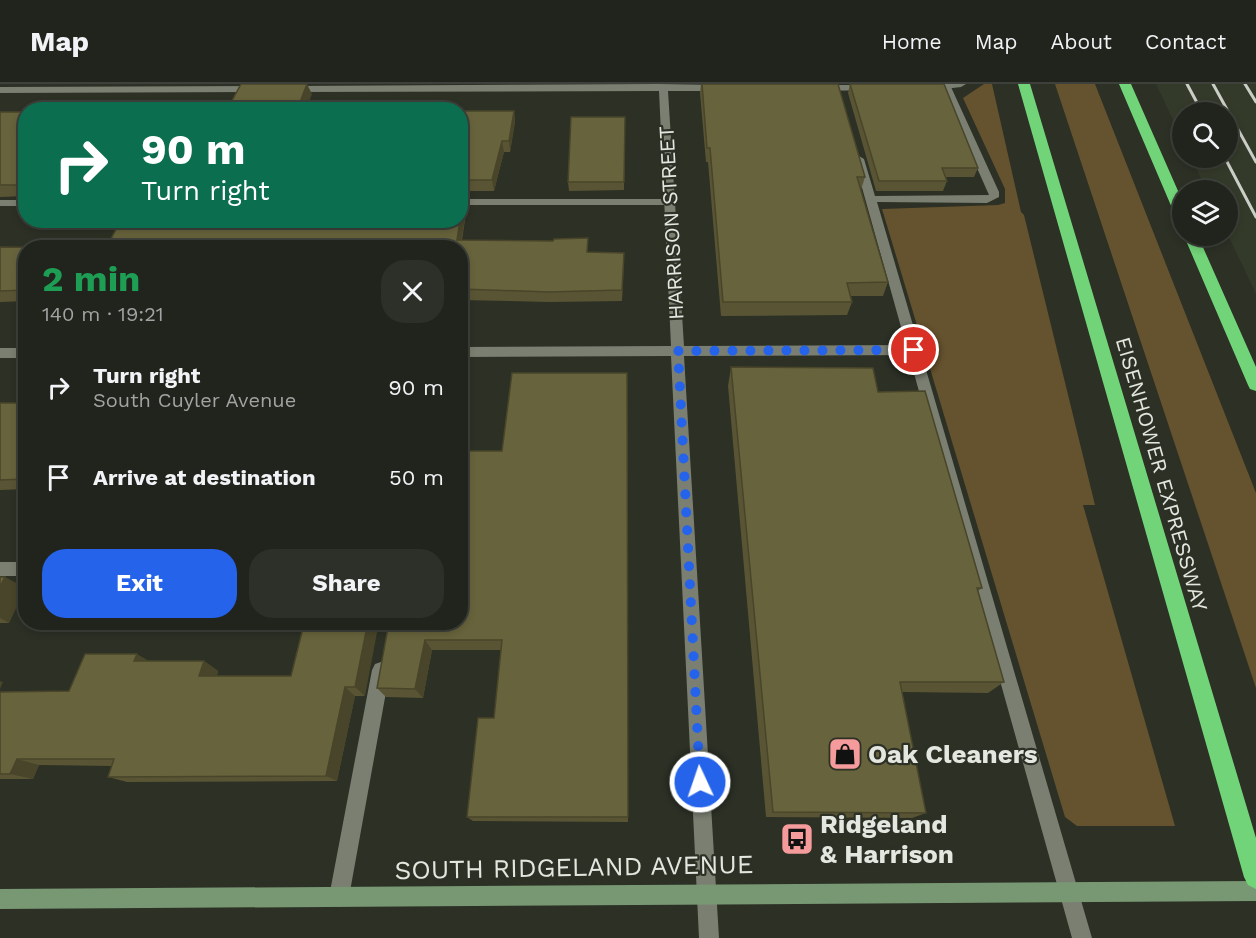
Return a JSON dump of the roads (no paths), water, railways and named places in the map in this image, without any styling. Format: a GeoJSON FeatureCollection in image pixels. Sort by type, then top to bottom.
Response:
{"type":"FeatureCollection","features":[{"type":"Feature","properties":{"kind":"highway","name":"EISENHOWER EXPRESSWAY"},"geometry":{"type":"LineString","coordinates":[[1024,84],[1256,877]]}},
{"type":"Feature","properties":{"kind":"highway"},"geometry":{"type":"LineString","coordinates":[[1125,84],[1172,192]]}},
{"type":"Feature","properties":{"kind":"highway"},"geometry":{"type":"LineString","coordinates":[[1195,246],[1256,385]]}},
{"type":"Feature","properties":{"kind":"street"},"geometry":{"type":"LineString","coordinates":[[917,88],[961,84]]}},
{"type":"Feature","properties":{"kind":"street"},"geometry":{"type":"LineString","coordinates":[[286,89],[663,86],[727,88]]}},
{"type":"Feature","properties":{"kind":"street","name":"HARRISON STREET"},"geometry":{"type":"LineString","coordinates":[[663,86],[709,938]]}},
{"type":"Feature","properties":{"kind":"street"},"geometry":{"type":"LineString","coordinates":[[806,88],[838,86],[883,88]]}},
{"type":"Feature","properties":{"kind":"street"},"geometry":{"type":"LineString","coordinates":[[838,86],[844,105]]}},
{"type":"Feature","properties":{"kind":"street"},"geometry":{"type":"LineString","coordinates":[[871,199],[987,200],[994,197],[994,192],[946,87]]}},
{"type":"Feature","properties":{"kind":"street"},"geometry":{"type":"LineString","coordinates":[[0,90],[274,89]]}},
{"type":"Feature","properties":{"kind":"street"},"geometry":{"type":"LineString","coordinates":[[856,147],[1082,938]]}},
{"type":"Feature","properties":{"kind":"street"},"geometry":{"type":"LineString","coordinates":[[468,202],[669,202]]}},
{"type":"Feature","properties":{"kind":"street"},"geometry":{"type":"LineString","coordinates":[[0,203],[18,203]]}},
{"type":"Feature","properties":{"kind":"street"},"geometry":{"type":"LineString","coordinates":[[468,352],[914,350]]}},
{"type":"Feature","properties":{"kind":"street"},"geometry":{"type":"LineString","coordinates":[[0,353],[18,353]]}},
{"type":"Feature","properties":{"kind":"street"},"geometry":{"type":"LineString","coordinates":[[0,569],[18,569]]}},
{"type":"Feature","properties":{"kind":"street"},"geometry":{"type":"LineString","coordinates":[[339,897],[383,657]]}},
{"type":"Feature","properties":{"kind":"street","name":"SOUTH RIDGELAND AVENUE"},"geometry":{"type":"LineString","coordinates":[[0,899],[1256,891]]}},
{"type":"Feature","properties":{"kind":"railway"},"geometry":{"type":"LineString","coordinates":[[1187,84],[1197,102]]}},
{"type":"Feature","properties":{"kind":"railway"},"geometry":{"type":"LineString","coordinates":[[1213,84],[1256,162]]}},
{"type":"Feature","properties":{"kind":"railway"},"geometry":{"type":"LineString","coordinates":[[1245,84],[1256,102]]}},
{"type":"Feature","properties":{"kind":"railway"},"geometry":{"type":"LineString","coordinates":[[1230,168],[1256,217]]}},
{"type":"Feature","properties":{"kind":"place","name":"Oak Cleaners"},"geometry":{"type":"Point","coordinates":[845,754]}},
{"type":"Feature","properties":{"kind":"place","name":"Ridgeland & Harrison"},"geometry":{"type":"Point","coordinates":[797,839]}}]}
